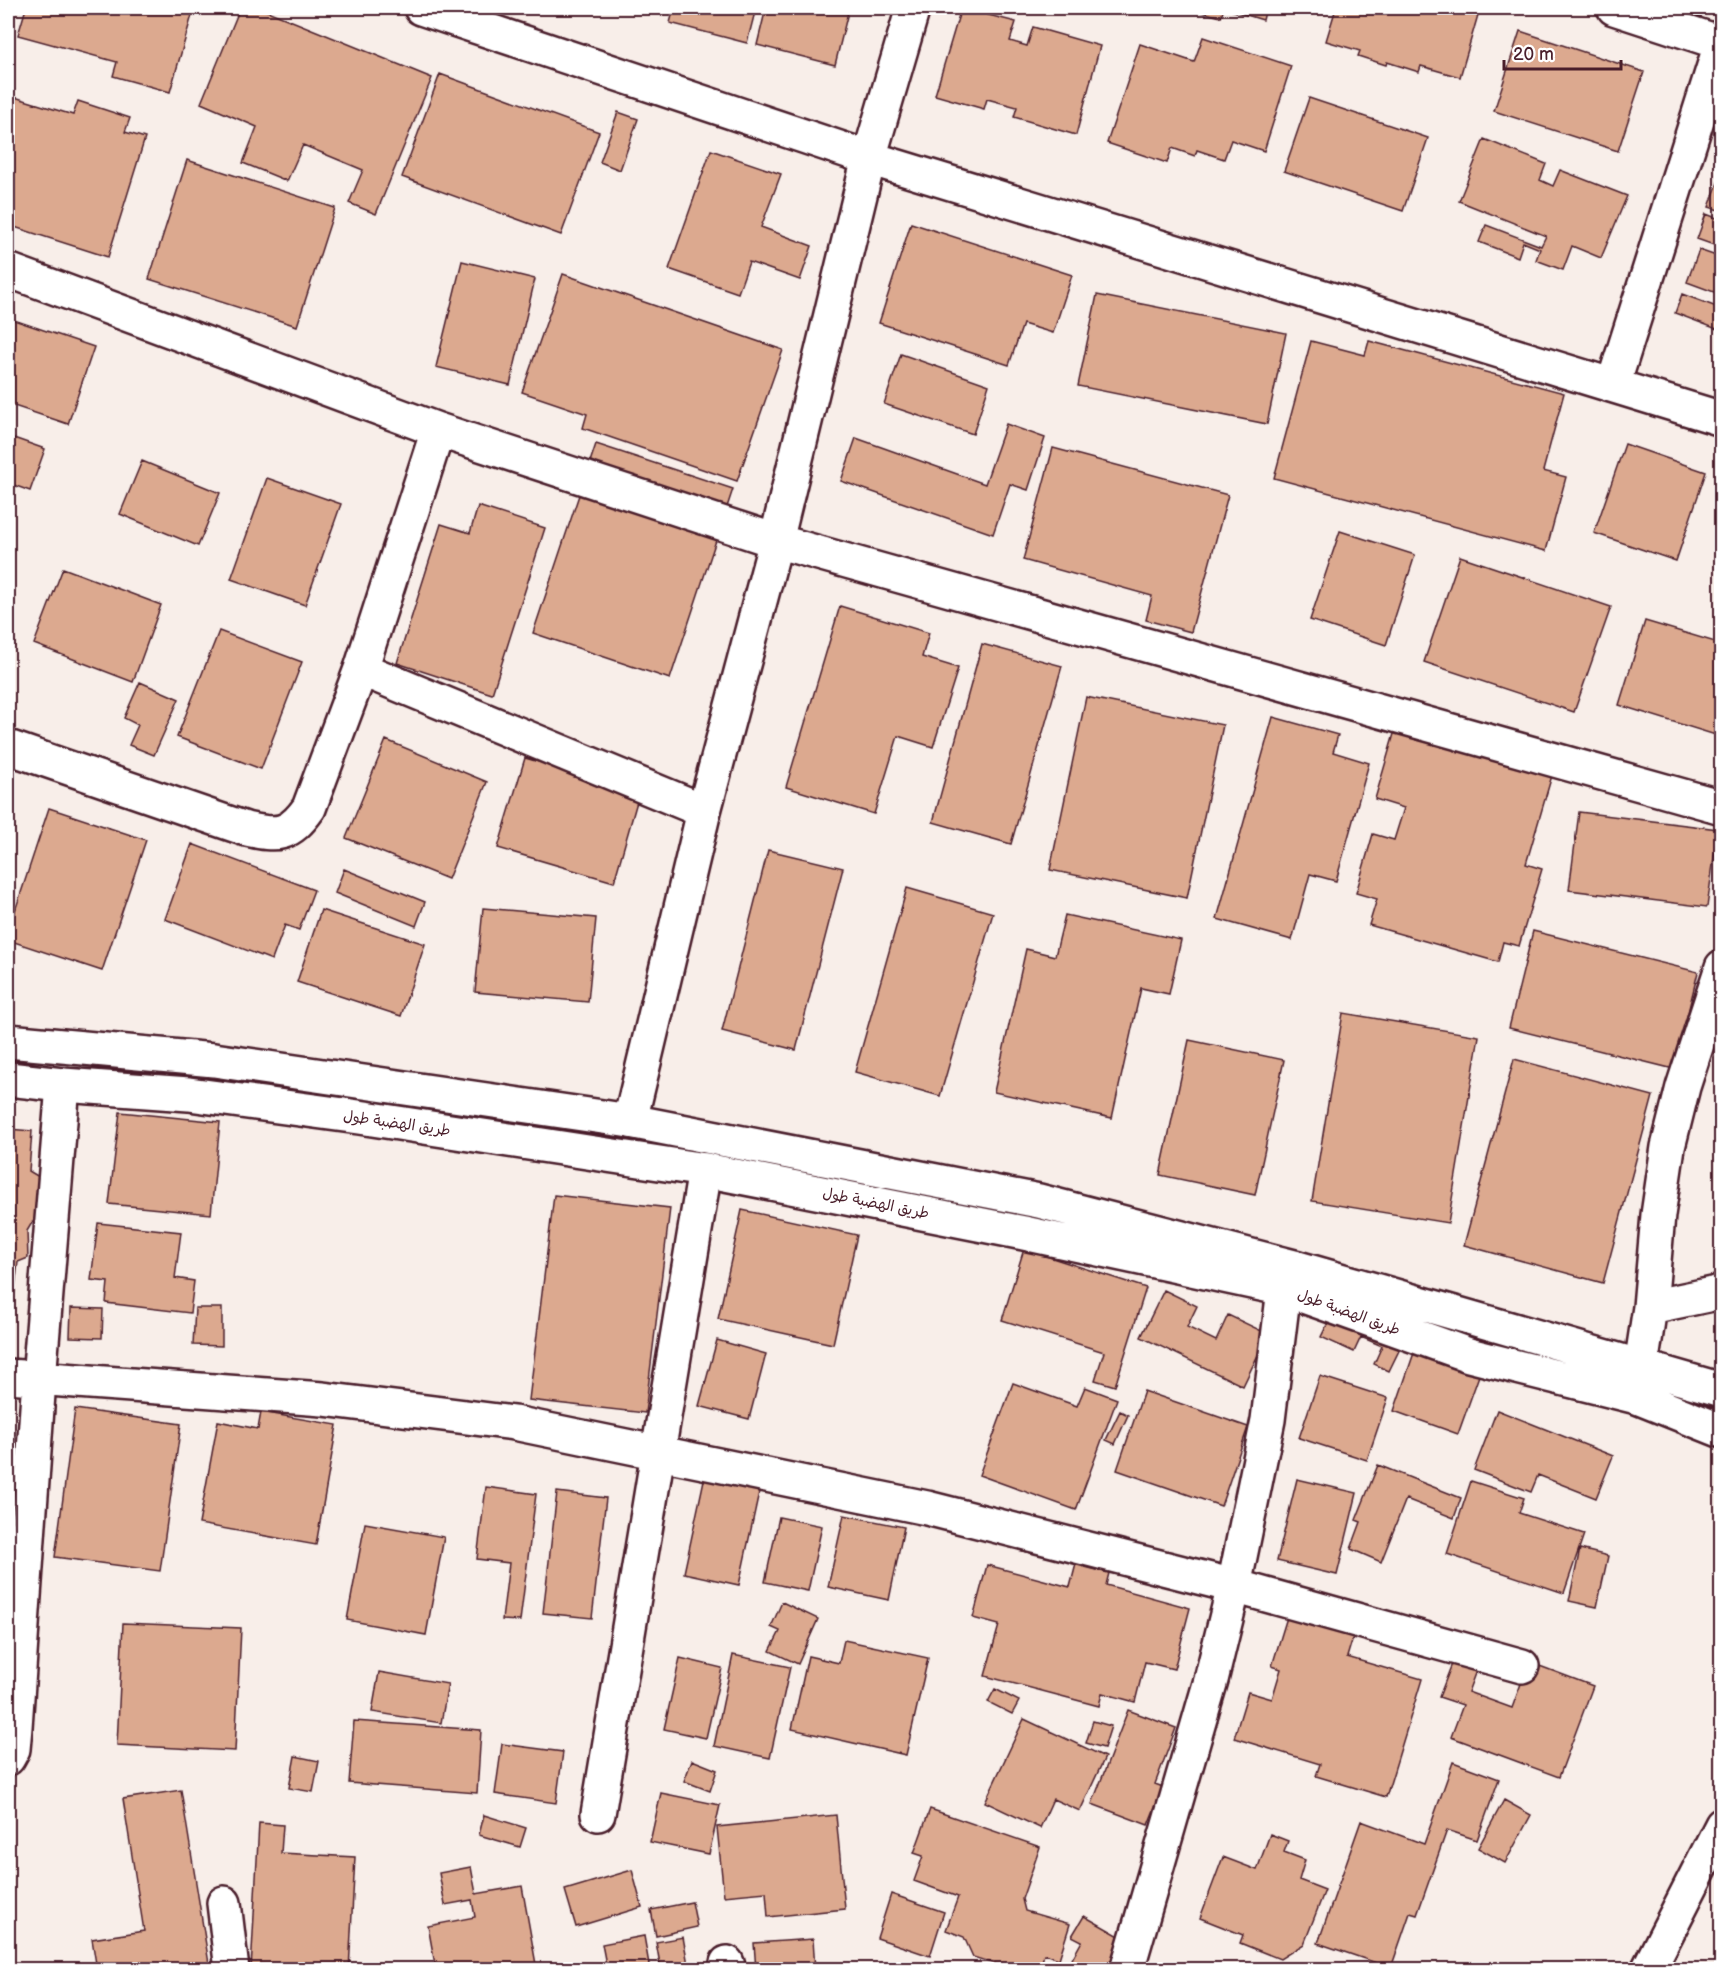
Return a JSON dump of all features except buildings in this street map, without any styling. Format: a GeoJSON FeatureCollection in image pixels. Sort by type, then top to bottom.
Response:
{"type":"FeatureCollection","features":[{"type":"Feature","properties":{"kind":"main road"},"geometry":{"type":"LineString","coordinates":[[421,8],[869,158],[1722,419]]}},
{"type":"Feature","properties":{"kind":"main road"},"geometry":{"type":"LineString","coordinates":[[630,1121],[704,811],[776,541],[869,158],[913,8]]}},
{"type":"Feature","properties":{"kind":"main road"},"geometry":{"type":"LineString","coordinates":[[1613,385],[1721,42],[1614,8]]}},
{"type":"Feature","properties":{"kind":"main road"},"geometry":{"type":"LineString","coordinates":[[8,270],[438,430],[776,541],[1722,807]]}},
{"type":"Feature","properties":{"kind":"main road"},"geometry":{"type":"LineString","coordinates":[[8,747],[246,829],[269,834],[286,832],[298,823],[309,808],[361,669],[438,430]]}},
{"type":"Feature","properties":{"kind":"main road"},"geometry":{"type":"LineString","coordinates":[[361,669],[704,811]]}},
{"type":"Feature","properties":{"kind":"main road"},"geometry":{"type":"LineString","coordinates":[[1639,1382],[1668,1147],[1683,1087],[1722,967]]}},
{"type":"Feature","properties":{"kind":"main road","name":"طريق الهضبة طول"},"geometry":{"type":"LineString","coordinates":[[8,1041],[214,1060],[630,1121],[1061,1206],[1298,1268],[1639,1382],[1722,1431]]}},
{"type":"Feature","properties":{"kind":"main road","name":"طريق الهضبة طول"},"geometry":{"type":"LineString","coordinates":[[8,1079],[189,1094],[359,1117],[705,1170],[1024,1233],[1284,1289],[1469,1354],[1639,1382],[1722,1390]]}},
{"type":"Feature","properties":{"kind":"main road"},"geometry":{"type":"LineString","coordinates":[[8,1758],[13,1749],[15,1727],[39,1379],[63,1085]]}},
{"type":"Feature","properties":{"kind":"main road"},"geometry":{"type":"LineString","coordinates":[[598,1814],[705,1170]]}},
{"type":"Feature","properties":{"kind":"main road"},"geometry":{"type":"LineString","coordinates":[[1127,1970],[1211,1680],[1234,1586],[1268,1420],[1284,1289]]}},
{"type":"Feature","properties":{"kind":"main road"},"geometry":{"type":"LineString","coordinates":[[1650,1307],[1722,1292]]}},
{"type":"Feature","properties":{"kind":"main road"},"geometry":{"type":"LineString","coordinates":[[8,1376],[323,1399],[514,1423],[927,1508],[1234,1586],[1522,1666]]}},
{"type":"Feature","properties":{"kind":"main road"},"geometry":{"type":"LineString","coordinates":[[1648,1970],[1722,1825]]}},
{"type":"Feature","properties":{"kind":"main road"},"geometry":{"type":"LineString","coordinates":[[224,1904],[232,1970]]}}]}
